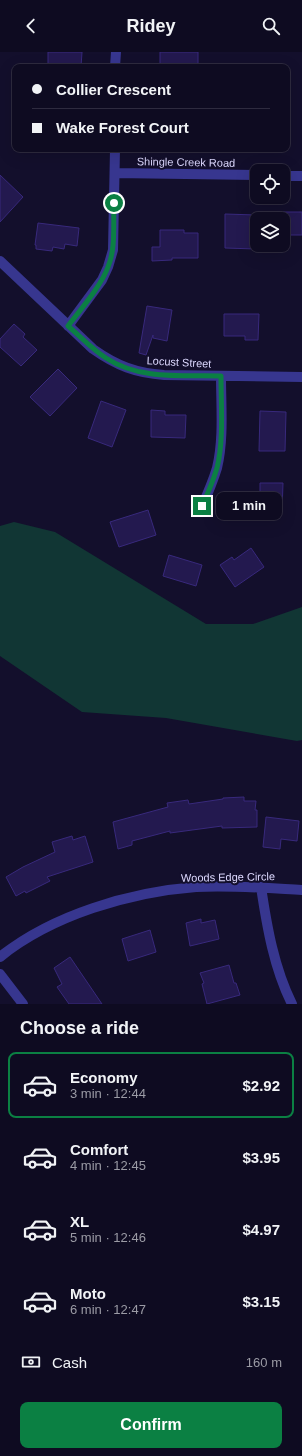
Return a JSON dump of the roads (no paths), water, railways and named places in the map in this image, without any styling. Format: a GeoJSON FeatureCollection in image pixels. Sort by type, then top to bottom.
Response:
{"type":"FeatureCollection","features":[{"type":"Feature","properties":{"kind":"street"},"geometry":{"type":"LineString","coordinates":[[116,52],[116,64]]}},
{"type":"Feature","properties":{"kind":"street"},"geometry":{"type":"LineString","coordinates":[[68,326],[102,280],[113,250],[115,152]]}},
{"type":"Feature","properties":{"kind":"street","name":"Shingle Creek Road"},"geometry":{"type":"LineString","coordinates":[[115,173],[250,175]]}},
{"type":"Feature","properties":{"kind":"street"},"geometry":{"type":"LineString","coordinates":[[290,176],[302,176]]}},
{"type":"Feature","properties":{"kind":"street","name":"Locust Street"},"geometry":{"type":"LineString","coordinates":[[0,261],[93,349],[107,359],[127,368],[147,374],[164,375],[302,377]]}},
{"type":"Feature","properties":{"kind":"street"},"geometry":{"type":"LineString","coordinates":[[202,506],[211,487],[217,467],[220,447],[221,376]]}},
{"type":"Feature","properties":{"kind":"street","name":"Woods Edge Circle"},"geometry":{"type":"LineString","coordinates":[[0,956],[13,946],[37,932],[76,915],[110,903],[156,892],[196,887],[261,887],[302,890]]}},
{"type":"Feature","properties":{"kind":"street"},"geometry":{"type":"LineString","coordinates":[[261,887],[266,924],[275,959],[292,1004]]}},
{"type":"Feature","properties":{"kind":"street"},"geometry":{"type":"LineString","coordinates":[[0,974],[23,1004]]}}]}
